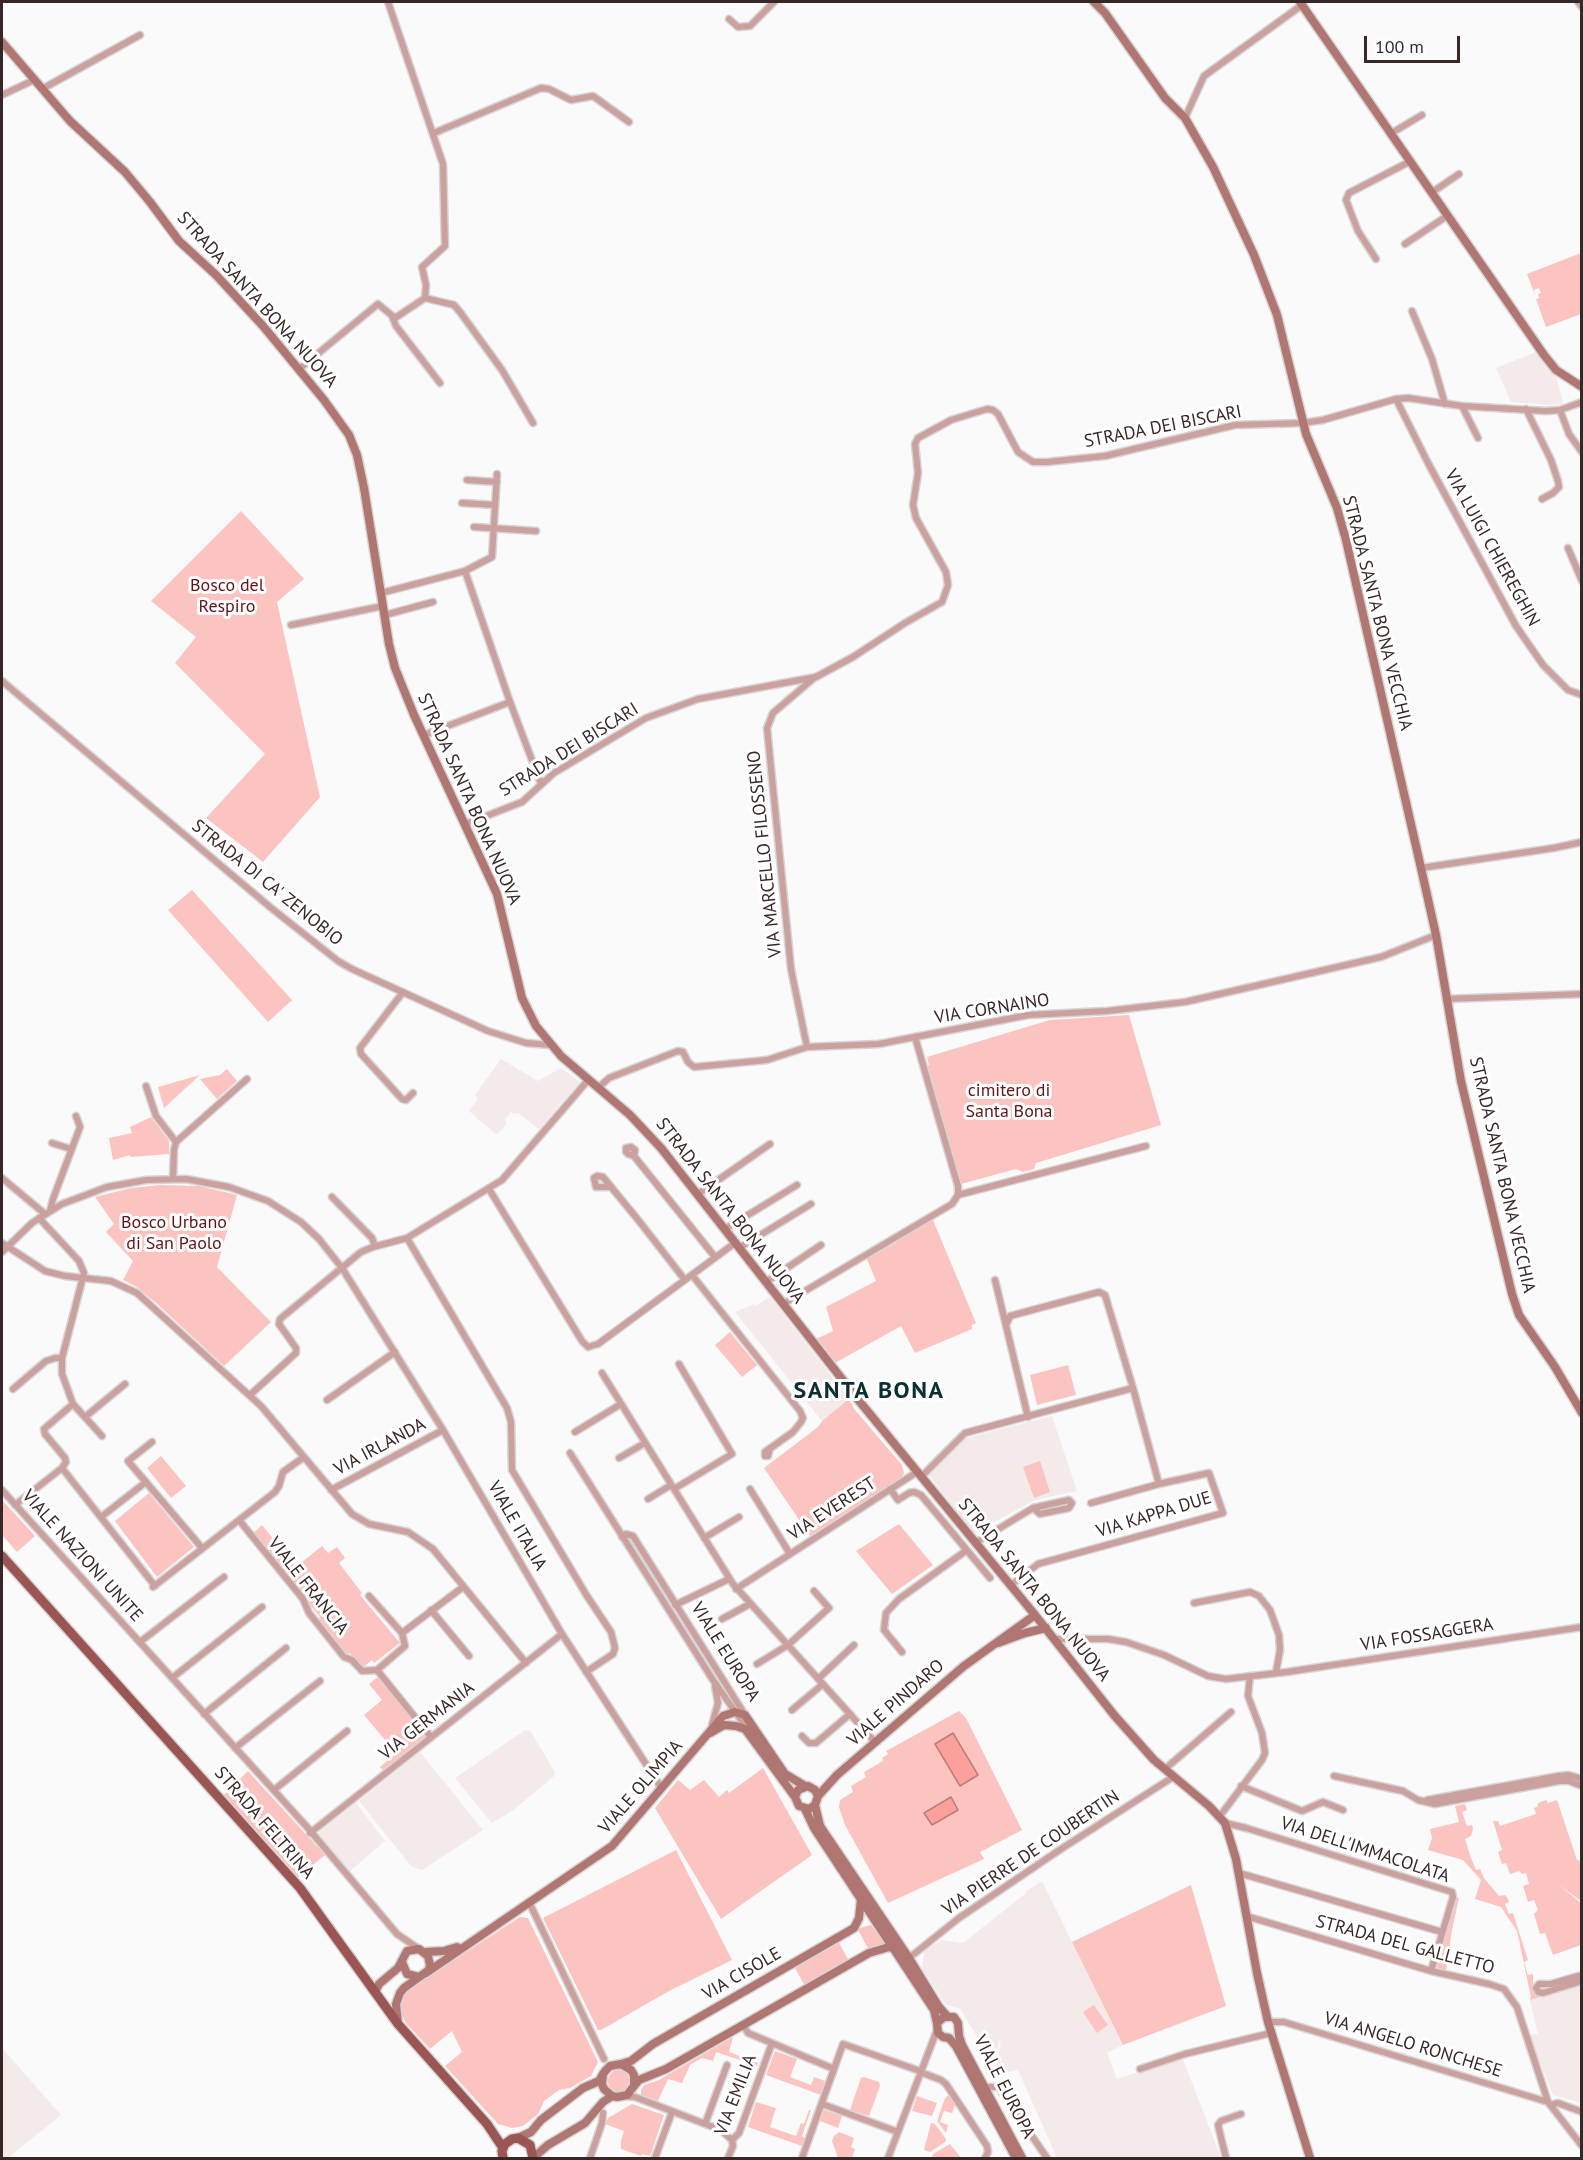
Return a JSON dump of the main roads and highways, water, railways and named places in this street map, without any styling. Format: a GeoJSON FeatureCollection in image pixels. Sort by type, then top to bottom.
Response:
{"type":"FeatureCollection","features":[{"type":"Feature","properties":{"kind":"main road","name":"STRADA FELTRINA"},"geometry":{"type":"LineString","coordinates":[[2,1556],[300,1888],[398,2024],[488,2124],[502,2156],[515,2139]]}},
{"type":"Feature","properties":{"kind":"main road","name":"STRADA FELTRINA"},"geometry":{"type":"LineString","coordinates":[[488,2124],[515,2139],[523,2139],[531,2145],[533,2158]]}},
{"type":"Feature","properties":{"kind":"district","name":"SANTA BONA"},"geometry":{"type":"Point","coordinates":[869,1391]}},
{"type":"Feature","properties":{"kind":"park label","name":"Bosco del Respiro"},"geometry":{"type":"Point","coordinates":[227,596]}},
{"type":"Feature","properties":{"kind":"park label","name":"cimitero di Santa Bona"},"geometry":{"type":"Point","coordinates":[1009,1101]}},
{"type":"Feature","properties":{"kind":"park label","name":"Bosco Urbano di San Paolo"},"geometry":{"type":"Point","coordinates":[174,1233]}}]}
